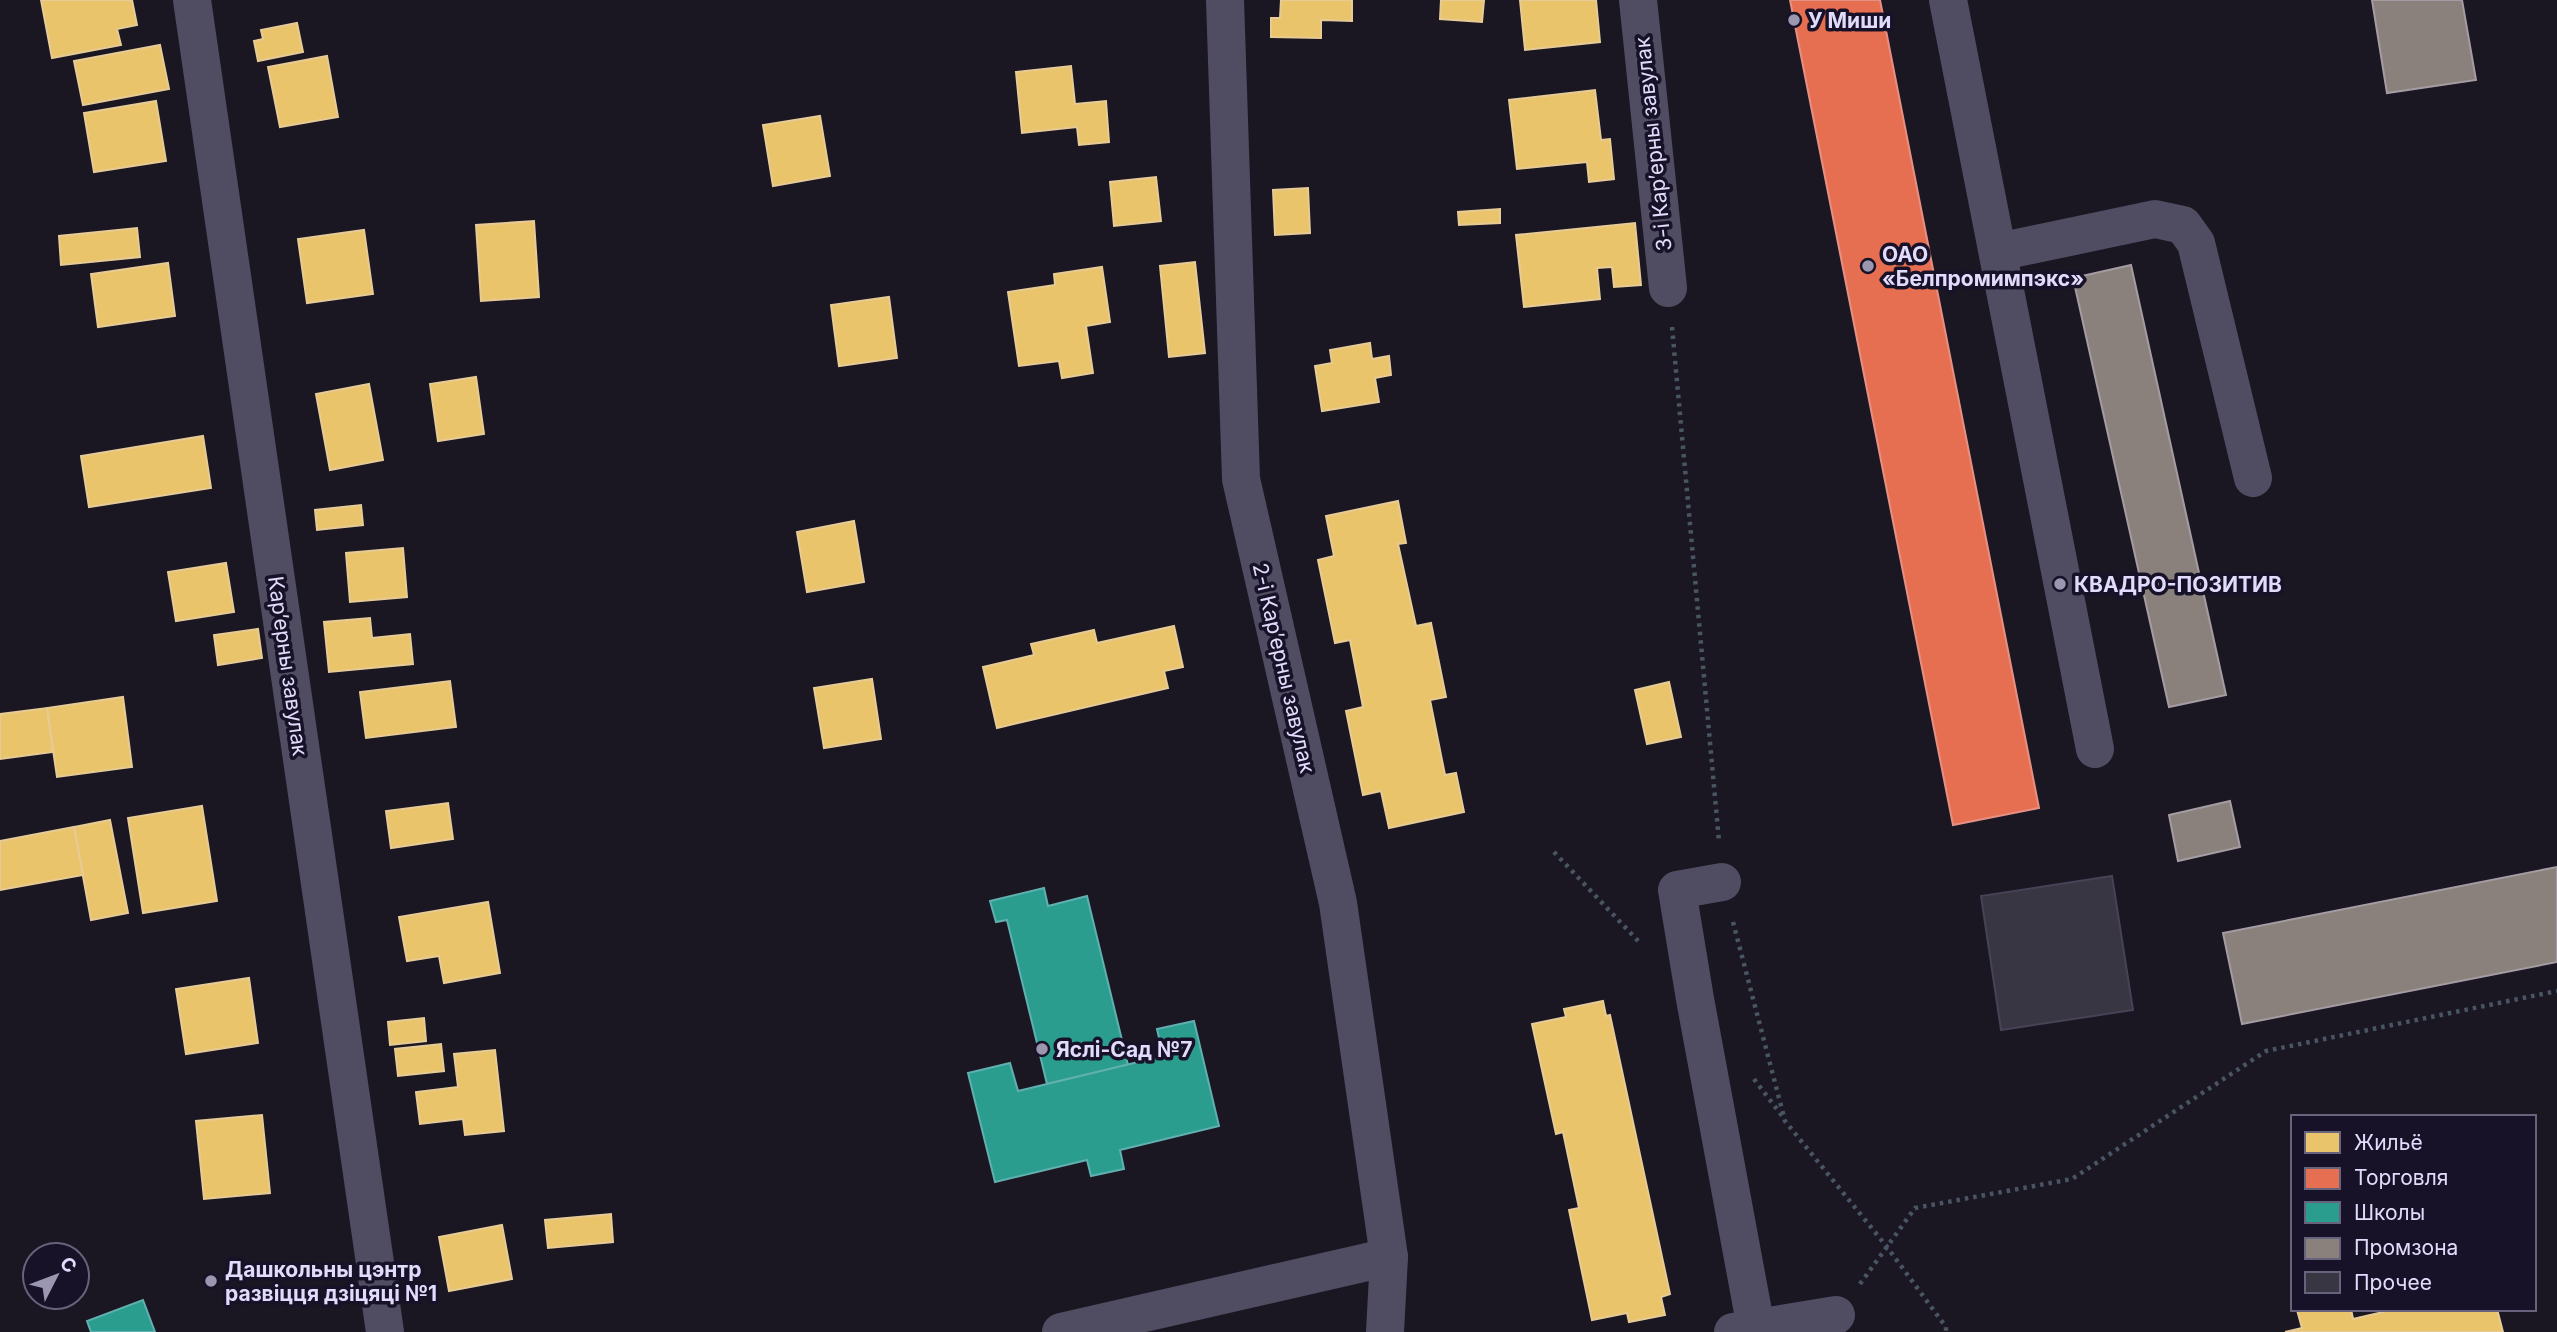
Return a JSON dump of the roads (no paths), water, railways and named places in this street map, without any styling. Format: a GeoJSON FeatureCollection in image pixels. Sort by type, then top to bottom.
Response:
{"type":"FeatureCollection","features":[{"type":"Feature","properties":{"kind":"street","name":"Карʼерны завулак"},"geometry":{"type":"LineString","coordinates":[[192,0],[385,1332]]}},
{"type":"Feature","properties":{"kind":"street","name":"2-і Карʼерны завулак"},"geometry":{"type":"LineString","coordinates":[[1225,0],[1241,479],[1338,903],[1389,1257],[1385,1332]]}},
{"type":"Feature","properties":{"kind":"street","name":"3-і Карʼерны завулак"},"geometry":{"type":"LineString","coordinates":[[1638,0],[1668,288]]}},
{"type":"Feature","properties":{"kind":"street"},"geometry":{"type":"LineString","coordinates":[[1948,0],[2095,749]]}},
{"type":"Feature","properties":{"kind":"street"},"geometry":{"type":"LineString","coordinates":[[1998,252],[2155,219],[2183,225],[2196,243],[2253,478]]}},
{"type":"Feature","properties":{"kind":"street"},"geometry":{"type":"LineString","coordinates":[[1722,882],[1677,890],[1745,1330],[1836,1315]]}},
{"type":"Feature","properties":{"kind":"street"},"geometry":{"type":"LineString","coordinates":[[1061,1332],[1389,1257]]}},
{"type":"Feature","properties":{"kind":"place","name":"У Миши"},"geometry":{"type":"Point","coordinates":[1794,20]}},
{"type":"Feature","properties":{"kind":"place","name":"ОАО «Белпромимпэкс»"},"geometry":{"type":"Point","coordinates":[1868,266]}},
{"type":"Feature","properties":{"kind":"place","name":"КВАДРО-ПОЗИТИВ"},"geometry":{"type":"Point","coordinates":[2060,584]}},
{"type":"Feature","properties":{"kind":"place","name":"Яслі-Сад №7"},"geometry":{"type":"Point","coordinates":[1042,1049]}},
{"type":"Feature","properties":{"kind":"place","name":"Дашкольны цэнтр развіцця дзіцяці №1"},"geometry":{"type":"Point","coordinates":[211,1281]}}]}
